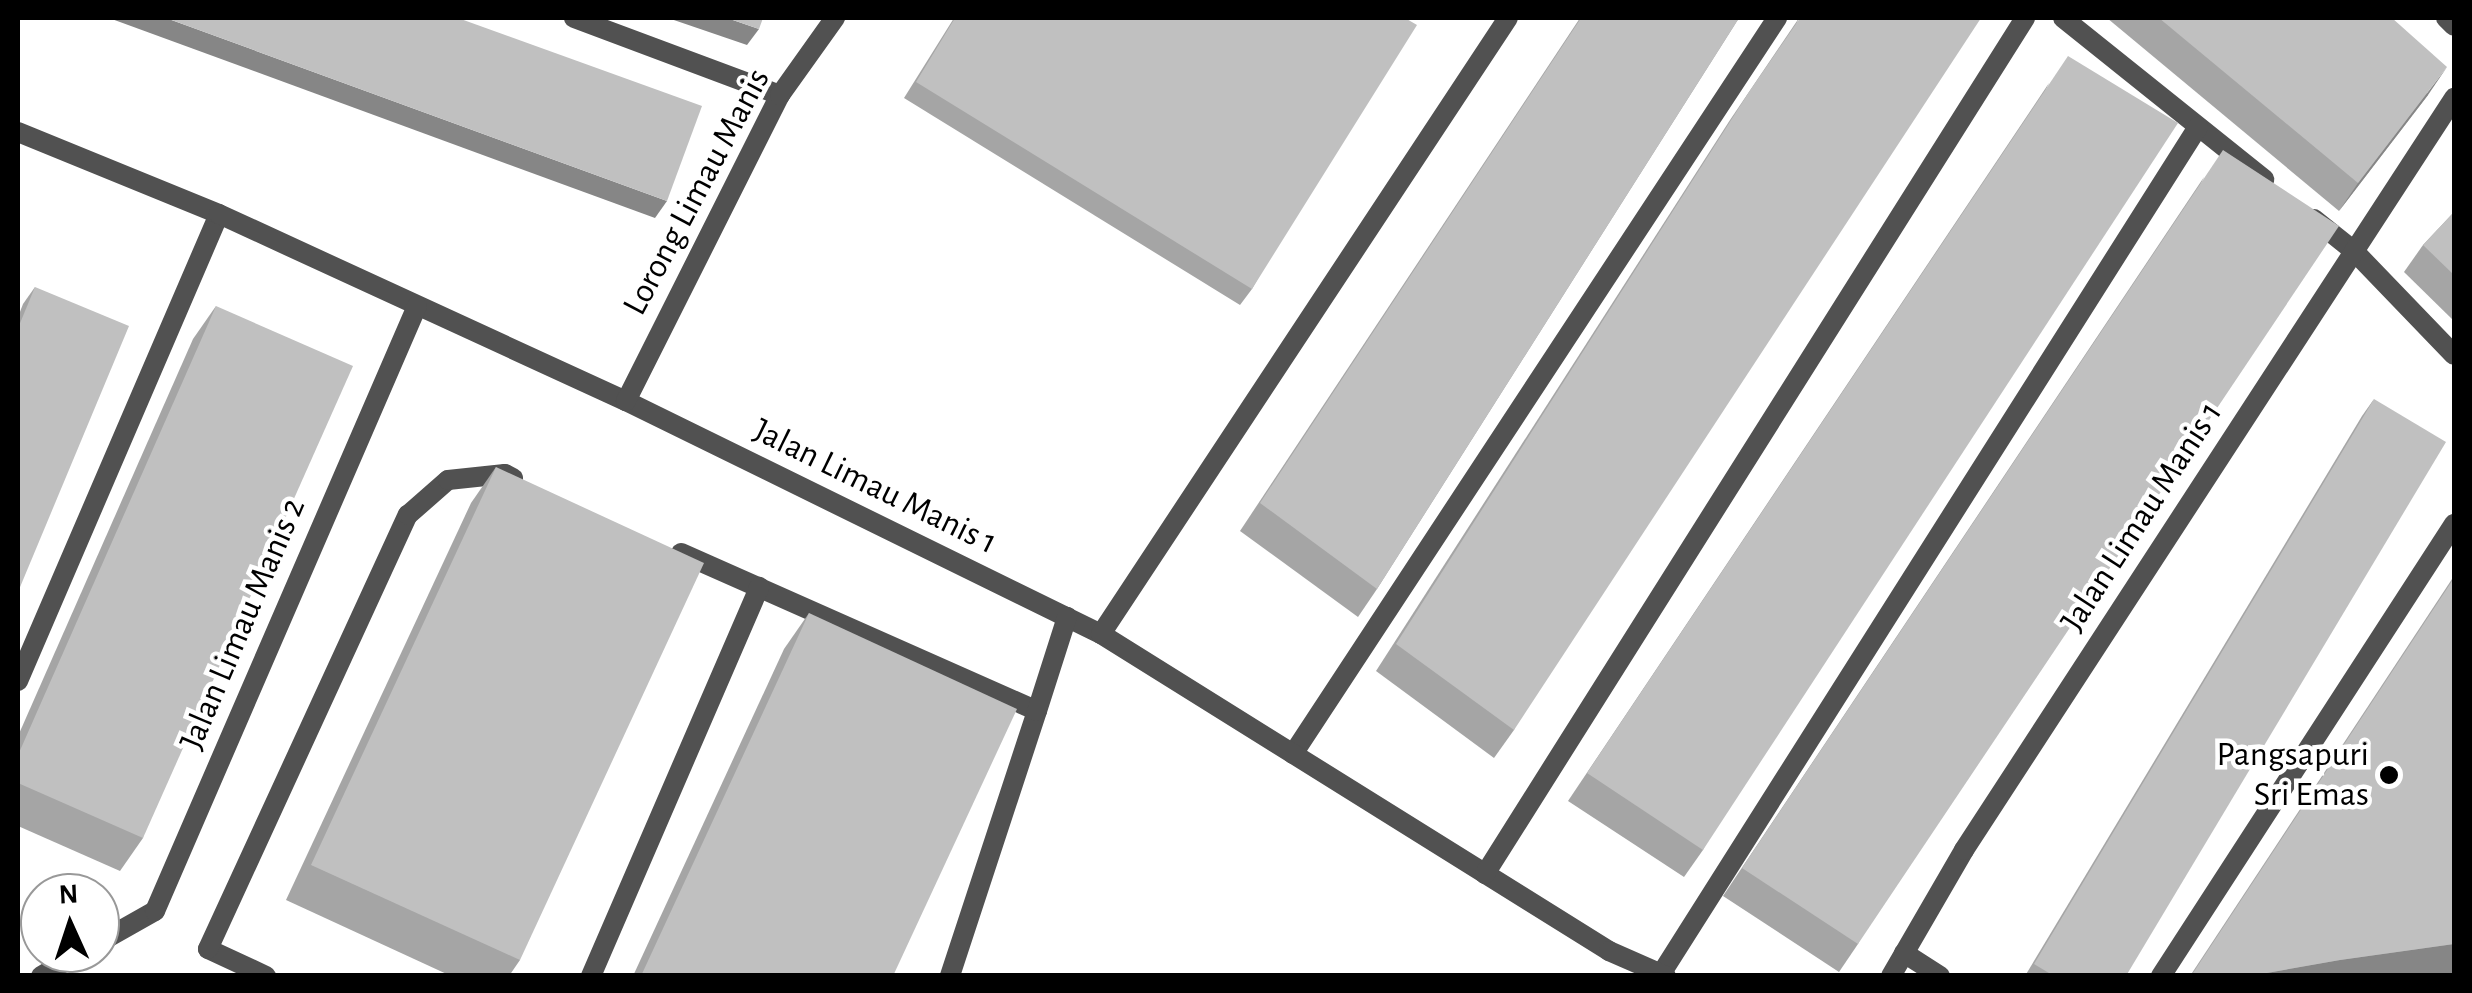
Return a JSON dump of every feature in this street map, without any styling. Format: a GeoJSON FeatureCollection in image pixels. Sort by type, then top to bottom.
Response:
{"type":"FeatureCollection","features":[{"type":"Feature","properties":{"kind":"street"},"geometry":{"type":"LineString","coordinates":[[574,18],[780,95]]}},
{"type":"Feature","properties":{"kind":"street","name":"Lorong Limau Manis"},"geometry":{"type":"LineString","coordinates":[[626,401],[780,95],[835,18]]}},
{"type":"Feature","properties":{"kind":"street"},"geometry":{"type":"LineString","coordinates":[[1101,634],[1508,18]]}},
{"type":"Feature","properties":{"kind":"street"},"geometry":{"type":"LineString","coordinates":[[1293,754],[1776,18]]}},
{"type":"Feature","properties":{"kind":"street"},"geometry":{"type":"LineString","coordinates":[[1485,874],[2025,18]]}},
{"type":"Feature","properties":{"kind":"street"},"geometry":{"type":"LineString","coordinates":[[2063,18],[2354,251],[2454,354]]}},
{"type":"Feature","properties":{"kind":"street"},"geometry":{"type":"LineString","coordinates":[[2446,18],[2454,26]]}},
{"type":"Feature","properties":{"kind":"street","name":"Jalan Limau Manis 1"},"geometry":{"type":"LineString","coordinates":[[1891,976],[1964,850],[2454,98]]}},
{"type":"Feature","properties":{"kind":"street"},"geometry":{"type":"LineString","coordinates":[[1664,975],[2198,128]]}},
{"type":"Feature","properties":{"kind":"street","name":"Jalan Limau Manis 1"},"geometry":{"type":"LineString","coordinates":[[18,132],[219,214],[626,401],[1101,634],[1609,951],[1664,975]]}},
{"type":"Feature","properties":{"kind":"street"},"geometry":{"type":"LineString","coordinates":[[18,681],[219,214]]}},
{"type":"Feature","properties":{"kind":"street","name":"Jalan Limau Manis 2"},"geometry":{"type":"LineString","coordinates":[[120,931],[154,911],[417,306]]}},
{"type":"Feature","properties":{"kind":"street"},"geometry":{"type":"LineString","coordinates":[[266,976],[208,949],[408,515],[448,480],[505,474],[541,490]]}},
{"type":"Feature","properties":{"kind":"street"},"geometry":{"type":"LineString","coordinates":[[2161,976],[2454,524]]}},
{"type":"Feature","properties":{"kind":"street"},"geometry":{"type":"LineString","coordinates":[[668,547],[1038,711]]}},
{"type":"Feature","properties":{"kind":"street"},"geometry":{"type":"LineString","coordinates":[[592,976],[759,587]]}},
{"type":"Feature","properties":{"kind":"street"},"geometry":{"type":"LineString","coordinates":[[950,976],[1066,617]]}},
{"type":"Feature","properties":{"kind":"street"},"geometry":{"type":"LineString","coordinates":[[1904,953],[1940,976]]}},
{"type":"Feature","properties":{"kind":"building"},"geometry":{"type":"Polygon","coordinates":[[[166,18],[458,18],[702,106],[667,201],[166,18]]]}},
{"type":"Feature","properties":{"kind":"building"},"geometry":{"type":"Polygon","coordinates":[[[727,18],[763,18],[759,29],[727,18]]]}},
{"type":"Feature","properties":{"kind":"building"},"geometry":{"type":"Polygon","coordinates":[[[955,18],[1405,18],[1417,25],[1252,289],[916,82],[955,18]]]}},
{"type":"Feature","properties":{"kind":"building"},"geometry":{"type":"Polygon","coordinates":[[[1581,18],[1739,18],[1377,589],[1260,503],[1581,18]]]}},
{"type":"Feature","properties":{"kind":"building"},"geometry":{"type":"Polygon","coordinates":[[[1800,18],[1981,18],[1514,730],[1396,644],[1800,18]]]}},
{"type":"Feature","properties":{"kind":"building"},"geometry":{"type":"Polygon","coordinates":[[[2159,18],[2392,18],[2447,67],[2358,183],[2159,18]]]}},
{"type":"Feature","properties":{"kind":"building"},"geometry":{"type":"Polygon","coordinates":[[[2068,56],[2178,123],[1703,850],[1587,773],[2068,56]]]}},
{"type":"Feature","properties":{"kind":"building"},"geometry":{"type":"Polygon","coordinates":[[[2223,150],[2339,226],[1858,944],[1742,868],[2223,150]]]}},
{"type":"Feature","properties":{"kind":"building"},"geometry":{"type":"Polygon","coordinates":[[[2454,212],[2454,275],[2423,245],[2454,212]]]}},
{"type":"Feature","properties":{"kind":"building"},"geometry":{"type":"Polygon","coordinates":[[[35,287],[129,326],[18,592],[18,328],[35,287]]]}},
{"type":"Feature","properties":{"kind":"building"},"geometry":{"type":"Polygon","coordinates":[[[216,306],[353,366],[143,838],[18,783],[18,755],[216,306]]]}},
{"type":"Feature","properties":{"kind":"building"},"geometry":{"type":"Polygon","coordinates":[[[2374,399],[2446,442],[2126,976],[2054,976],[2034,964],[2374,399]]]}},
{"type":"Feature","properties":{"kind":"building"},"geometry":{"type":"Polygon","coordinates":[[[496,467],[704,563],[520,960],[311,865],[496,467]]]}},
{"type":"Feature","properties":{"kind":"building","name":"Pangsapuri Sri Emas"},"geometry":{"type":"Polygon","coordinates":[[[2454,578],[2454,944],[2250,976],[2191,976],[2454,578]]]}},
{"type":"Feature","properties":{"kind":"building"},"geometry":{"type":"Polygon","coordinates":[[[809,613],[1017,709],[893,976],[641,976],[809,613]]]}},
{"type":"Feature","properties":{"kind":"place","name":"Pangsapuri Sri Emas"},"geometry":{"type":"Point","coordinates":[2389,775]}}]}
